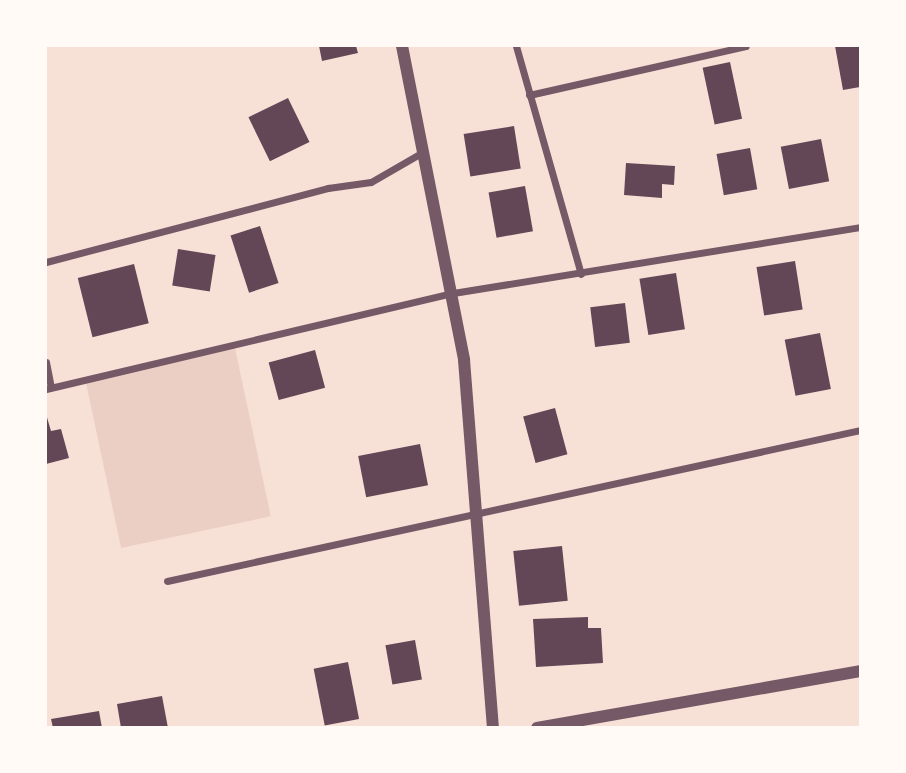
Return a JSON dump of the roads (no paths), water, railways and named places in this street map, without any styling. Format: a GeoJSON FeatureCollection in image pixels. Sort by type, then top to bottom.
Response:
{"type":"FeatureCollection","features":[{"type":"Feature","properties":{"kind":"street"},"geometry":{"type":"LineString","coordinates":[[402,46],[453,293],[464,360],[494,727]]}},
{"type":"Feature","properties":{"kind":"street"},"geometry":{"type":"LineString","coordinates":[[516,46],[581,274]]}},
{"type":"Feature","properties":{"kind":"street"},"geometry":{"type":"LineString","coordinates":[[529,95],[746,46]]}},
{"type":"Feature","properties":{"kind":"street"},"geometry":{"type":"LineString","coordinates":[[46,262],[328,188],[371,182],[424,152]]}},
{"type":"Feature","properties":{"kind":"street"},"geometry":{"type":"LineString","coordinates":[[46,362],[48,389],[453,293],[860,227]]}},
{"type":"Feature","properties":{"kind":"street"},"geometry":{"type":"LineString","coordinates":[[167,581],[860,430]]}},
{"type":"Feature","properties":{"kind":"street"},"geometry":{"type":"LineString","coordinates":[[537,727],[860,671]]}}]}
